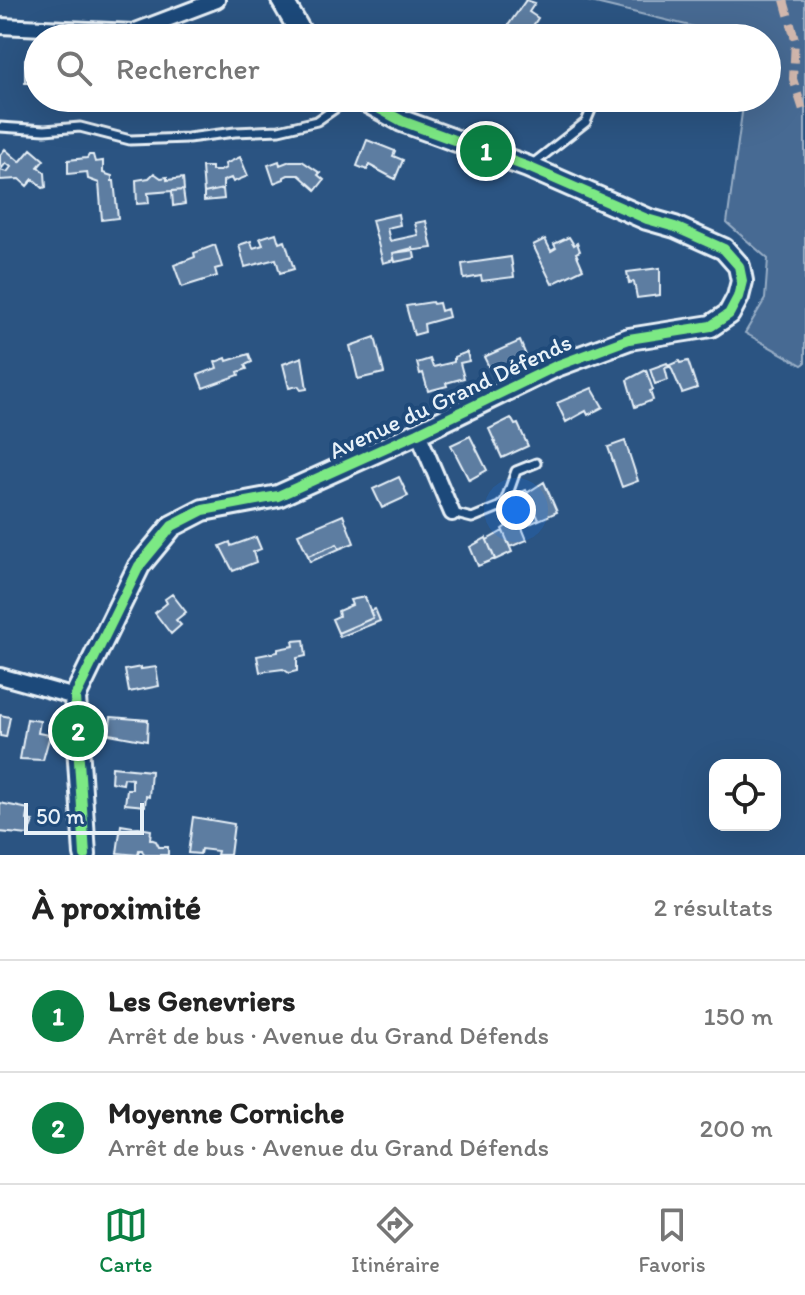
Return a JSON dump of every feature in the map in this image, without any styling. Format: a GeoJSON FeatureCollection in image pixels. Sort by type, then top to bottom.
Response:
{"type":"FeatureCollection","features":[{"type":"Feature","properties":{"kind":"street"},"geometry":{"type":"LineString","coordinates":[[154,24],[217,0]]}},
{"type":"Feature","properties":{"kind":"street"},"geometry":{"type":"LineString","coordinates":[[282,0],[296,24]]}},
{"type":"Feature","properties":{"kind":"street"},"geometry":{"type":"LineString","coordinates":[[0,26],[24,27]]}},
{"type":"Feature","properties":{"kind":"street","name":"Avenue du Grand Défends"},"geometry":{"type":"LineString","coordinates":[[85,855],[75,697],[139,566],[172,526],[203,510],[278,496],[556,366],[629,339],[711,326],[729,314],[738,297],[742,281],[739,266],[724,249],[528,167],[402,121],[386,112]]}},
{"type":"Feature","properties":{"kind":"street"},"geometry":{"type":"LineString","coordinates":[[418,433],[452,513]]}},
{"type":"Feature","properties":{"kind":"street"},"geometry":{"type":"LineString","coordinates":[[0,676],[75,697]]}},
{"type":"Feature","properties":{"kind":"lane"},"geometry":{"type":"LineString","coordinates":[[0,127],[45,130],[80,127],[130,140],[188,138],[279,130],[317,121],[330,112]]}},
{"type":"Feature","properties":{"kind":"lane"},"geometry":{"type":"LineString","coordinates":[[528,167],[586,122],[590,112]]}},
{"type":"Feature","properties":{"kind":"lane"},"geometry":{"type":"LineString","coordinates":[[452,513],[472,518],[499,507],[505,502],[516,471],[536,463]]}},
{"type":"Feature","properties":{"kind":"shaded area"},"geometry":{"type":"Polygon","coordinates":[[[583,0],[805,0],[805,363],[802,365],[745,333],[765,299],[768,259],[727,223],[742,112],[781,112],[781,24],[682,24],[583,0]]]}},
{"type":"Feature","properties":{"kind":"building"},"geometry":{"type":"Polygon","coordinates":[[[526,0],[535,3],[529,12],[538,18],[534,24],[509,24],[526,0]]]}},
{"type":"Feature","properties":{"kind":"building"},"geometry":{"type":"Polygon","coordinates":[[[367,140],[395,151],[393,156],[403,160],[395,179],[369,165],[367,170],[357,166],[367,140]]]}},
{"type":"Feature","properties":{"kind":"building"},"geometry":{"type":"Polygon","coordinates":[[[5,149],[20,162],[31,149],[44,160],[38,167],[45,173],[46,187],[43,188],[33,179],[27,186],[19,179],[0,180],[0,170],[7,172],[11,167],[6,163],[2,168],[0,165],[0,155],[5,149]]]}},
{"type":"Feature","properties":{"kind":"building"},"geometry":{"type":"Polygon","coordinates":[[[93,155],[95,162],[103,161],[103,173],[112,176],[118,218],[102,220],[99,183],[88,179],[87,172],[68,174],[68,160],[87,158],[93,155]]]}},
{"type":"Feature","properties":{"kind":"building"},"geometry":{"type":"Polygon","coordinates":[[[240,157],[248,176],[233,182],[231,178],[223,181],[223,189],[204,193],[202,167],[220,171],[226,168],[225,164],[240,157]]]}},
{"type":"Feature","properties":{"kind":"building"},"geometry":{"type":"Polygon","coordinates":[[[279,161],[280,165],[302,161],[320,173],[318,175],[324,180],[316,190],[299,175],[288,175],[274,183],[268,165],[279,161]]]}},
{"type":"Feature","properties":{"kind":"building"},"geometry":{"type":"Polygon","coordinates":[[[154,173],[161,178],[167,177],[167,180],[183,178],[184,190],[148,193],[149,203],[137,204],[136,180],[149,178],[154,173]]]}},
{"type":"Feature","properties":{"kind":"building"},"geometry":{"type":"Polygon","coordinates":[[[223,189],[224,199],[204,201],[204,193],[223,189]]]}},
{"type":"Feature","properties":{"kind":"building"},"geometry":{"type":"Polygon","coordinates":[[[183,190],[185,204],[173,206],[172,191],[183,190]]]}},
{"type":"Feature","properties":{"kind":"building"},"geometry":{"type":"Polygon","coordinates":[[[398,214],[400,225],[387,228],[390,241],[418,235],[415,223],[426,221],[432,248],[393,253],[394,260],[383,263],[372,220],[398,214]]]}},
{"type":"Feature","properties":{"kind":"building"},"geometry":{"type":"Polygon","coordinates":[[[276,233],[279,243],[285,241],[294,269],[280,273],[276,259],[245,267],[239,245],[251,241],[253,248],[263,245],[260,238],[276,233]]]}},
{"type":"Feature","properties":{"kind":"building"},"geometry":{"type":"Polygon","coordinates":[[[569,237],[574,245],[577,243],[580,251],[576,253],[583,269],[552,284],[533,245],[545,239],[551,251],[556,248],[554,244],[569,237]]]}},
{"type":"Feature","properties":{"kind":"building"},"geometry":{"type":"Polygon","coordinates":[[[215,245],[222,267],[215,269],[217,276],[182,287],[174,265],[215,245]]]}},
{"type":"Feature","properties":{"kind":"building"},"geometry":{"type":"Polygon","coordinates":[[[413,248],[415,258],[395,262],[393,253],[413,248]]]}},
{"type":"Feature","properties":{"kind":"building"},"geometry":{"type":"Polygon","coordinates":[[[511,257],[514,277],[482,281],[481,276],[464,279],[462,264],[511,257]]]}},
{"type":"Feature","properties":{"kind":"building"},"geometry":{"type":"Polygon","coordinates":[[[660,268],[660,295],[637,298],[634,282],[629,283],[627,272],[660,268]]]}},
{"type":"Feature","properties":{"kind":"building"},"geometry":{"type":"Polygon","coordinates":[[[439,303],[441,311],[447,309],[449,317],[424,324],[425,332],[414,335],[406,306],[439,303]]]}},
{"type":"Feature","properties":{"kind":"building"},"geometry":{"type":"Polygon","coordinates":[[[375,337],[384,373],[358,379],[350,346],[375,337]]]}},
{"type":"Feature","properties":{"kind":"building"},"geometry":{"type":"Polygon","coordinates":[[[520,341],[527,358],[493,375],[484,357],[520,341]]]}},
{"type":"Feature","properties":{"kind":"building"},"geometry":{"type":"Polygon","coordinates":[[[467,352],[469,361],[460,363],[464,378],[428,391],[417,363],[430,359],[433,367],[454,362],[454,357],[467,352]]]}},
{"type":"Feature","properties":{"kind":"building"},"geometry":{"type":"Polygon","coordinates":[[[249,354],[252,362],[245,365],[247,369],[238,372],[239,375],[203,388],[198,375],[217,368],[215,362],[249,354]]]}},
{"type":"Feature","properties":{"kind":"building"},"geometry":{"type":"Polygon","coordinates":[[[302,357],[307,389],[301,390],[298,386],[289,388],[283,364],[302,357]]]}},
{"type":"Feature","properties":{"kind":"building"},"geometry":{"type":"Polygon","coordinates":[[[688,361],[697,388],[682,393],[670,365],[688,361]]]}},
{"type":"Feature","properties":{"kind":"building"},"geometry":{"type":"Polygon","coordinates":[[[667,363],[668,380],[655,384],[650,369],[667,363]]]}},
{"type":"Feature","properties":{"kind":"building"},"geometry":{"type":"Polygon","coordinates":[[[646,370],[653,400],[635,407],[627,380],[646,370]]]}},
{"type":"Feature","properties":{"kind":"building"},"geometry":{"type":"Polygon","coordinates":[[[592,388],[603,407],[588,415],[586,411],[566,422],[557,403],[592,388]]]}},
{"type":"Feature","properties":{"kind":"building"},"geometry":{"type":"Polygon","coordinates":[[[511,418],[515,425],[518,424],[528,446],[502,458],[489,429],[511,418]]]}},
{"type":"Feature","properties":{"kind":"building"},"geometry":{"type":"Polygon","coordinates":[[[470,436],[487,470],[469,480],[451,445],[470,436]]]}},
{"type":"Feature","properties":{"kind":"building"},"geometry":{"type":"Polygon","coordinates":[[[625,441],[638,481],[622,487],[608,447],[625,441]]]}},
{"type":"Feature","properties":{"kind":"building"},"geometry":{"type":"Polygon","coordinates":[[[399,477],[408,496],[382,508],[373,489],[399,477]]]}},
{"type":"Feature","properties":{"kind":"building"},"geometry":{"type":"Polygon","coordinates":[[[544,482],[557,512],[539,520],[527,493],[544,482]]]}},
{"type":"Feature","properties":{"kind":"building"},"geometry":{"type":"Polygon","coordinates":[[[526,490],[539,520],[522,527],[513,506],[518,504],[514,495],[526,490]]]}},
{"type":"Feature","properties":{"kind":"building"},"geometry":{"type":"Polygon","coordinates":[[[343,515],[354,543],[339,549],[337,544],[308,556],[298,534],[343,515]]]}},
{"type":"Feature","properties":{"kind":"building"},"geometry":{"type":"Polygon","coordinates":[[[518,518],[527,540],[510,547],[502,529],[518,518]]]}},
{"type":"Feature","properties":{"kind":"building"},"geometry":{"type":"Polygon","coordinates":[[[503,531],[512,552],[495,560],[487,540],[503,531]]]}},
{"type":"Feature","properties":{"kind":"building"},"geometry":{"type":"Polygon","coordinates":[[[256,537],[261,549],[253,552],[256,562],[233,571],[220,546],[230,542],[231,546],[256,537]]]}},
{"type":"Feature","properties":{"kind":"building"},"geometry":{"type":"Polygon","coordinates":[[[486,538],[495,559],[478,566],[470,547],[486,538]]]}},
{"type":"Feature","properties":{"kind":"building"},"geometry":{"type":"Polygon","coordinates":[[[337,544],[339,549],[310,562],[308,556],[337,544]]]}},
{"type":"Feature","properties":{"kind":"building"},"geometry":{"type":"Polygon","coordinates":[[[172,594],[186,612],[176,620],[181,625],[171,634],[155,613],[172,594]]]}},
{"type":"Feature","properties":{"kind":"building"},"geometry":{"type":"Polygon","coordinates":[[[365,597],[373,618],[338,633],[332,619],[339,616],[338,611],[352,605],[350,600],[365,597]]]}},
{"type":"Feature","properties":{"kind":"building"},"geometry":{"type":"Polygon","coordinates":[[[375,609],[380,621],[340,637],[338,633],[373,618],[370,611],[375,609]]]}},
{"type":"Feature","properties":{"kind":"building"},"geometry":{"type":"Polygon","coordinates":[[[304,640],[306,656],[297,658],[297,671],[260,672],[257,656],[278,652],[278,649],[294,646],[293,641],[304,640]]]}},
{"type":"Feature","properties":{"kind":"building"},"geometry":{"type":"Polygon","coordinates":[[[156,667],[159,686],[129,692],[125,670],[156,667]]]}},
{"type":"Feature","properties":{"kind":"building"},"geometry":{"type":"Polygon","coordinates":[[[0,715],[10,717],[6,737],[0,736],[0,715]]]}},
{"type":"Feature","properties":{"kind":"building"},"geometry":{"type":"Polygon","coordinates":[[[111,717],[148,720],[147,741],[109,734],[111,717]]]}},
{"type":"Feature","properties":{"kind":"building"},"geometry":{"type":"Polygon","coordinates":[[[27,719],[40,721],[38,733],[50,735],[43,760],[20,759],[27,719]]]}},
{"type":"Feature","properties":{"kind":"building"},"geometry":{"type":"Polygon","coordinates":[[[112,767],[151,771],[149,797],[146,796],[145,806],[125,804],[127,789],[132,789],[132,779],[124,778],[123,784],[111,782],[112,767]]]}},
{"type":"Feature","properties":{"kind":"building"},"geometry":{"type":"Polygon","coordinates":[[[0,803],[29,809],[27,820],[33,821],[28,835],[0,832],[0,803]]]}},
{"type":"Feature","properties":{"kind":"building"},"geometry":{"type":"Polygon","coordinates":[[[193,817],[234,824],[230,855],[217,855],[218,851],[201,849],[200,854],[188,853],[193,817]]]}},
{"type":"Feature","properties":{"kind":"building"},"geometry":{"type":"Polygon","coordinates":[[[121,825],[151,830],[150,839],[156,841],[159,847],[168,847],[168,855],[144,855],[142,850],[138,855],[117,853],[121,825]]]}},
{"type":"Feature","properties":{"kind":"marked path"},"geometry":{"type":"LineString","coordinates":[[784,0],[795,39],[793,79],[805,116]]}},
{"type":"Feature","properties":{"kind":"cycle path"},"geometry":{"type":"LineString","coordinates":[[85,855],[75,697],[139,566],[172,526],[203,510],[278,496],[556,366],[629,339],[711,326],[729,314],[738,297],[742,281],[739,266],[724,249],[528,167],[402,121],[386,112]]}},
{"type":"Feature","properties":{"kind":"place","name":"Les Genevriers"},"geometry":{"type":"Point","coordinates":[486,151]}},
{"type":"Feature","properties":{"kind":"place","name":"Moyenne Corniche"},"geometry":{"type":"Point","coordinates":[78,731]}}]}
